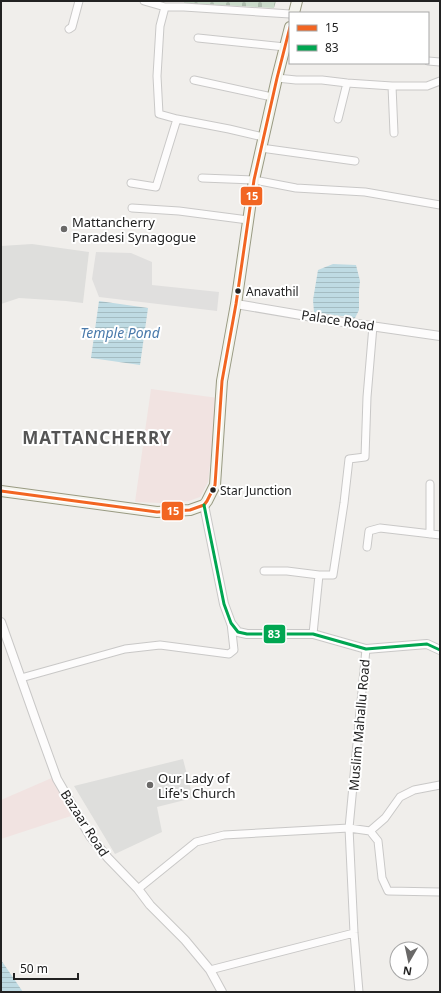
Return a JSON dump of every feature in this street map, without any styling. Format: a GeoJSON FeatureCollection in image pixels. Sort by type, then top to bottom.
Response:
{"type":"FeatureCollection","features":[{"type":"Feature","properties":{"kind":"main road"},"geometry":{"type":"LineString","coordinates":[[294,12],[297,1]]}},
{"type":"Feature","properties":{"kind":"main road"},"geometry":{"type":"LineString","coordinates":[[1,491],[157,512],[190,510],[204,505],[215,485],[222,381],[236,304],[254,180],[272,98],[287,41]]}},
{"type":"Feature","properties":{"kind":"street"},"geometry":{"type":"LineString","coordinates":[[69,29],[72,27],[79,1]]}},
{"type":"Feature","properties":{"kind":"street"},"geometry":{"type":"LineString","coordinates":[[144,1],[165,7],[184,6],[289,14]]}},
{"type":"Feature","properties":{"kind":"street"},"geometry":{"type":"LineString","coordinates":[[165,7],[160,26],[156,76],[159,114],[177,119],[229,128],[263,137]]}},
{"type":"Feature","properties":{"kind":"street"},"geometry":{"type":"LineString","coordinates":[[198,38],[287,41]]}},
{"type":"Feature","properties":{"kind":"street"},"geometry":{"type":"LineString","coordinates":[[429,61],[440,62]]}},
{"type":"Feature","properties":{"kind":"street"},"geometry":{"type":"LineString","coordinates":[[277,78],[392,86],[427,86],[440,81]]}},
{"type":"Feature","properties":{"kind":"street"},"geometry":{"type":"LineString","coordinates":[[194,80],[272,98]]}},
{"type":"Feature","properties":{"kind":"street"},"geometry":{"type":"LineString","coordinates":[[338,119],[347,83]]}},
{"type":"Feature","properties":{"kind":"street"},"geometry":{"type":"LineString","coordinates":[[392,86],[394,133]]}},
{"type":"Feature","properties":{"kind":"street"},"geometry":{"type":"LineString","coordinates":[[131,183],[156,187],[177,119]]}},
{"type":"Feature","properties":{"kind":"street"},"geometry":{"type":"LineString","coordinates":[[261,148],[355,161]]}},
{"type":"Feature","properties":{"kind":"street"},"geometry":{"type":"LineString","coordinates":[[202,178],[254,180],[296,188],[364,192],[440,205]]}},
{"type":"Feature","properties":{"kind":"street"},"geometry":{"type":"LineString","coordinates":[[132,208],[179,211],[248,220]]}},
{"type":"Feature","properties":{"kind":"street","name":"Palace Road"},"geometry":{"type":"LineString","coordinates":[[236,304],[440,336]]}},
{"type":"Feature","properties":{"kind":"street"},"geometry":{"type":"LineString","coordinates":[[264,571],[333,574],[349,458],[365,457],[367,397],[373,326]]}},
{"type":"Feature","properties":{"kind":"street"},"geometry":{"type":"LineString","coordinates":[[430,484],[430,534]]}},
{"type":"Feature","properties":{"kind":"street"},"geometry":{"type":"LineString","coordinates":[[21,678],[125,648],[160,645],[229,654],[234,650],[231,623],[224,604],[204,505]]}},
{"type":"Feature","properties":{"kind":"street"},"geometry":{"type":"LineString","coordinates":[[367,547],[369,531],[380,528],[440,535]]}},
{"type":"Feature","properties":{"kind":"street"},"geometry":{"type":"LineString","coordinates":[[313,634],[319,574]]}},
{"type":"Feature","properties":{"kind":"street","name":"Bazaar Road"},"geometry":{"type":"LineString","coordinates":[[1,622],[57,779],[90,836],[108,858],[138,889],[150,905],[185,940],[210,970],[222,992]]}},
{"type":"Feature","properties":{"kind":"street","name":"Muslim Mahallu Road"},"geometry":{"type":"LineString","coordinates":[[231,623],[238,632],[247,634],[313,634],[366,649],[349,828],[354,933],[359,992]]}},
{"type":"Feature","properties":{"kind":"street"},"geometry":{"type":"LineString","coordinates":[[366,649],[427,644],[440,650]]}},
{"type":"Feature","properties":{"kind":"street"},"geometry":{"type":"LineString","coordinates":[[370,831],[386,818],[400,797],[414,790],[440,784]]}},
{"type":"Feature","properties":{"kind":"street"},"geometry":{"type":"LineString","coordinates":[[138,889],[196,842],[224,835],[349,828],[370,831],[378,841],[382,878],[388,892],[440,892]]}},
{"type":"Feature","properties":{"kind":"street"},"geometry":{"type":"LineString","coordinates":[[210,970],[354,933]]}},
{"type":"Feature","properties":{"kind":"shaded area"},"geometry":{"type":"Polygon","coordinates":[[[32,244],[89,252],[83,303],[19,298],[1,304],[1,246],[32,244]]]}},
{"type":"Feature","properties":{"kind":"shaded area"},"geometry":{"type":"Polygon","coordinates":[[[96,252],[131,253],[152,262],[152,285],[219,292],[217,311],[99,297],[92,279],[96,252]]]}},
{"type":"Feature","properties":{"kind":"shaded area"},"geometry":{"type":"Polygon","coordinates":[[[151,389],[218,398],[208,482],[200,497],[189,501],[161,503],[135,502],[151,389]]]}},
{"type":"Feature","properties":{"kind":"shaded area"},"geometry":{"type":"Polygon","coordinates":[[[183,759],[193,798],[157,807],[162,832],[115,854],[74,786],[183,759]]]}},
{"type":"Feature","properties":{"kind":"shaded area"},"geometry":{"type":"Polygon","coordinates":[[[54,777],[71,816],[1,839],[1,800],[54,777]]]}},
{"type":"Feature","properties":{"kind":"green space"},"geometry":{"type":"Polygon","coordinates":[[[184,1],[276,1],[274,8],[184,3],[184,1]]]}},
{"type":"Feature","properties":{"kind":"water"},"geometry":{"type":"Polygon","coordinates":[[[333,264],[356,265],[360,281],[359,310],[355,318],[314,312],[313,300],[318,270],[333,264]]]}},
{"type":"Feature","properties":{"kind":"water","name":"Temple Pond"},"geometry":{"type":"Polygon","coordinates":[[[99,301],[148,308],[140,365],[91,358],[99,301]]]}},
{"type":"Feature","properties":{"kind":"water"},"geometry":{"type":"Polygon","coordinates":[[[1,960],[23,992],[1,992],[1,960]]]}},
{"type":"Feature","properties":{"kind":"transit line","name":"15"},"geometry":{"type":"LineString","coordinates":[[1,491],[157,512],[190,510],[204,505],[207,501],[215,485],[222,381],[236,304],[254,180],[289,31]]}},
{"type":"Feature","properties":{"kind":"transit line","name":"83"},"geometry":{"type":"LineString","coordinates":[[204,505],[224,604],[231,623],[238,632],[247,634],[313,634],[366,649],[427,644],[440,650]]}},
{"type":"Feature","properties":{"kind":"place","name":"Mattancherry Paradesi Synagogue"},"geometry":{"type":"Point","coordinates":[64,229]}},
{"type":"Feature","properties":{"kind":"place","name":"Anavathil"},"geometry":{"type":"Point","coordinates":[238,291]}},
{"type":"Feature","properties":{"kind":"place","name":"Star Junction"},"geometry":{"type":"Point","coordinates":[213,490]}},
{"type":"Feature","properties":{"kind":"place","name":"Our Lady of Life's Church"},"geometry":{"type":"Point","coordinates":[150,785]}},
{"type":"Feature","properties":{"kind":"district","name":"MATTANCHERRY"},"geometry":{"type":"Point","coordinates":[97,438]}}]}
